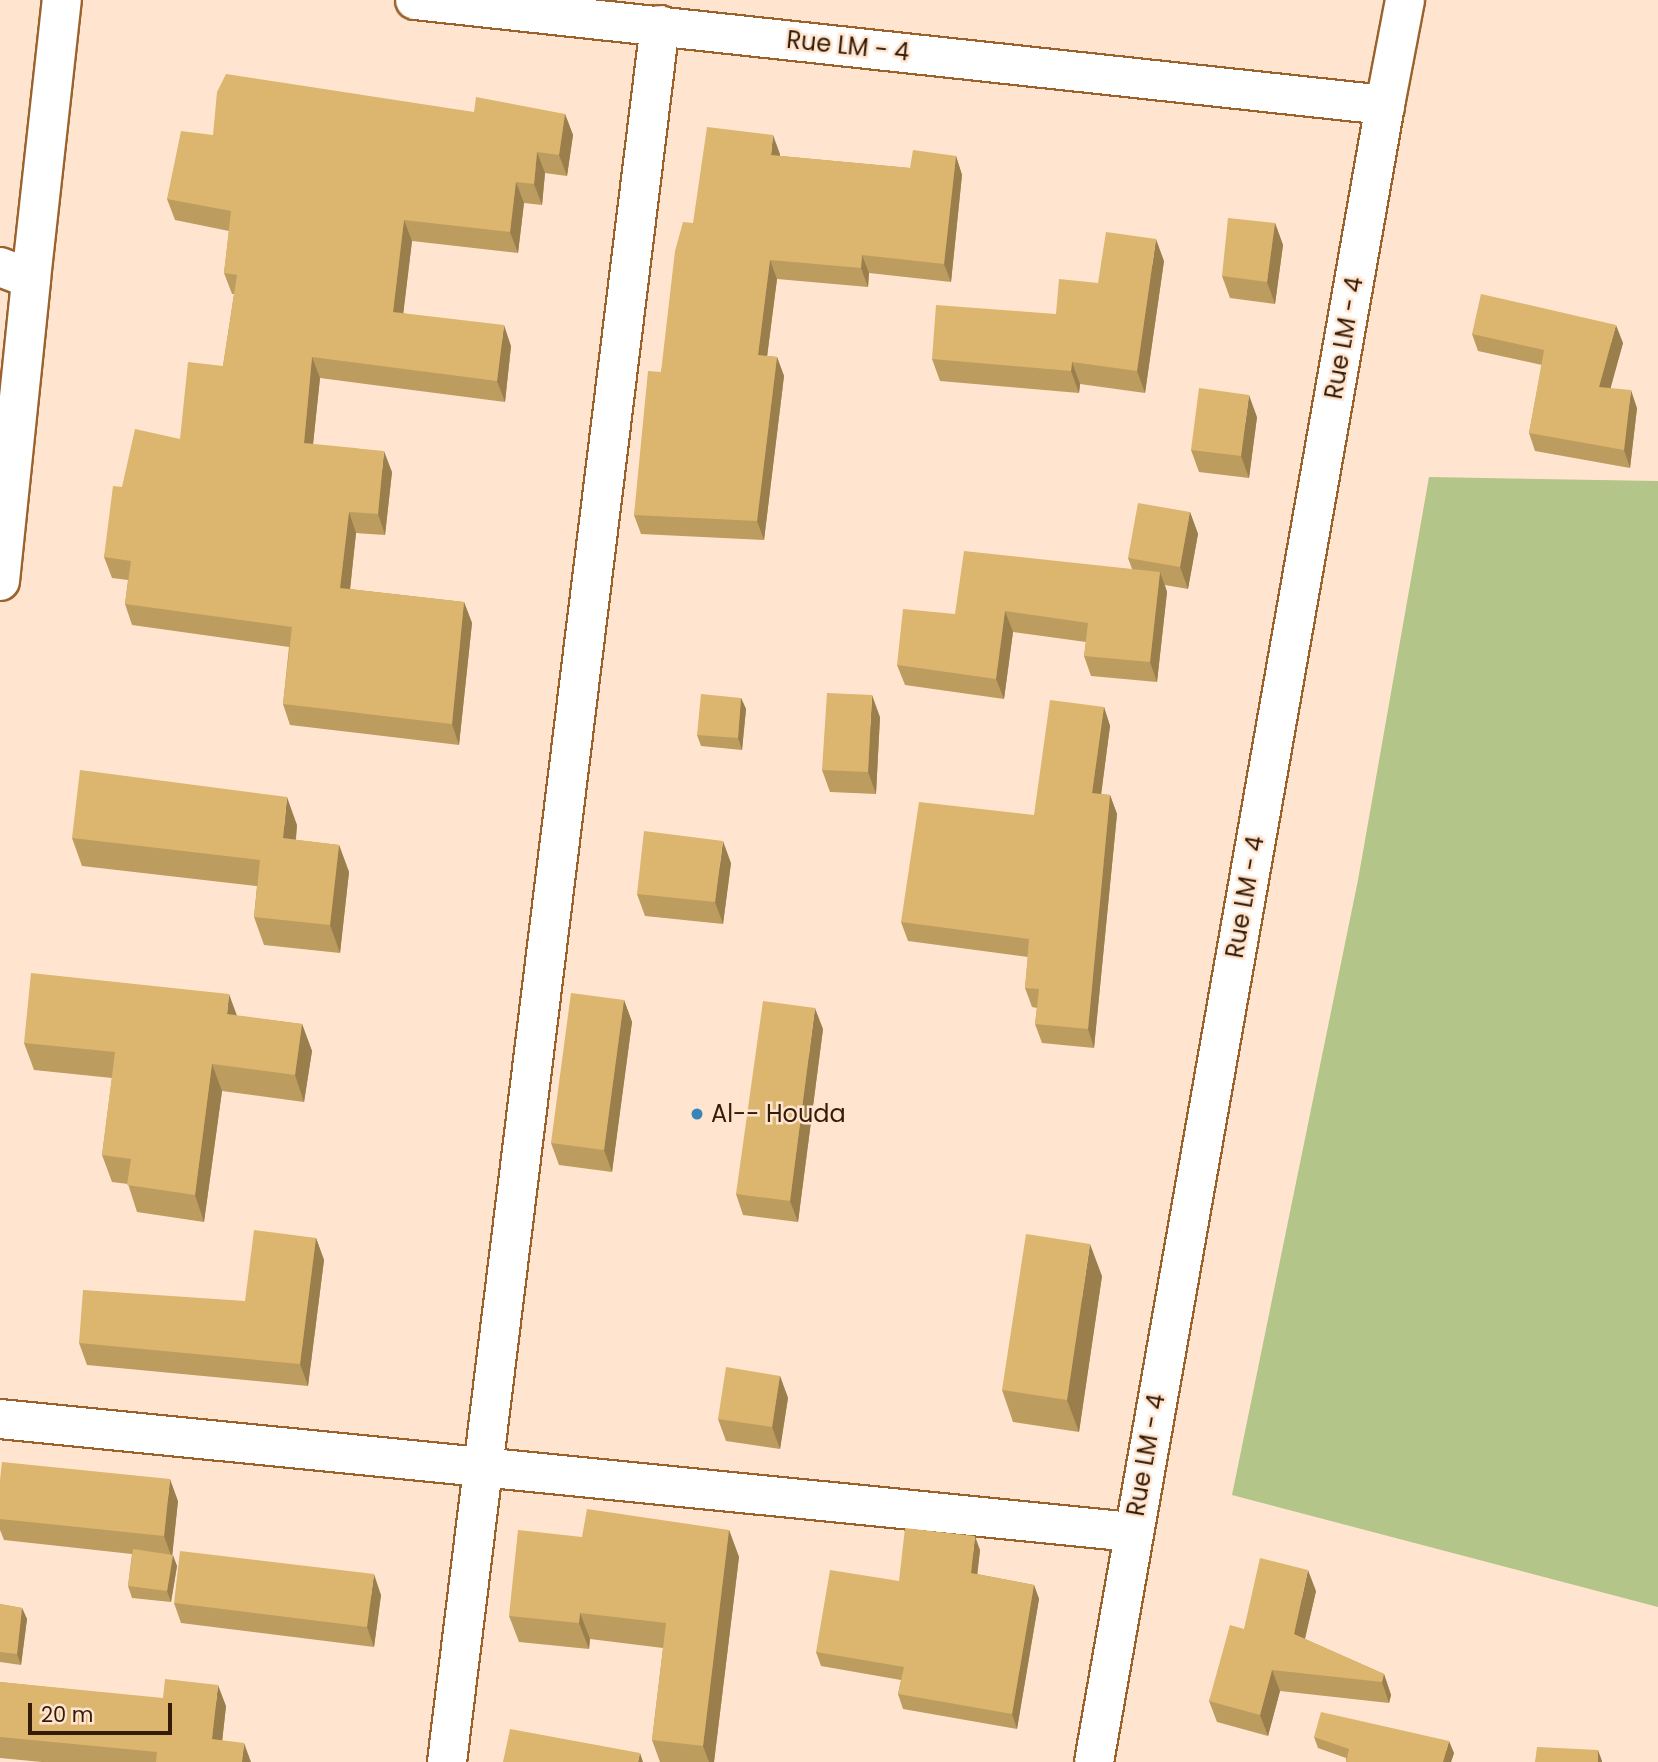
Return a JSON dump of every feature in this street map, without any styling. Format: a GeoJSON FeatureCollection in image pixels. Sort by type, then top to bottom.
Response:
{"type":"FeatureCollection","features":[{"type":"Feature","properties":{"kind":"street"},"geometry":{"type":"LineString","coordinates":[[0,581],[16,273],[62,0]]}},
{"type":"Feature","properties":{"kind":"street","name":"Rue LM - 4"},"geometry":{"type":"LineString","coordinates":[[415,0],[1385,105],[1132,1532],[1094,1762]]}},
{"type":"Feature","properties":{"kind":"street"},"geometry":{"type":"LineString","coordinates":[[1385,105],[1405,0]]}},
{"type":"Feature","properties":{"kind":"street"},"geometry":{"type":"LineString","coordinates":[[447,1762],[660,25]]}},
{"type":"Feature","properties":{"kind":"street"},"geometry":{"type":"LineString","coordinates":[[0,1419],[1132,1532]]}},
{"type":"Feature","properties":{"kind":"green space"},"geometry":{"type":"Polygon","coordinates":[[[1429,477],[1658,481],[1658,1607],[1232,1495],[1358,880],[1429,477]]]}},
{"type":"Feature","properties":{"kind":"building"},"geometry":{"type":"Polygon","coordinates":[[[226,74],[474,112],[476,97],[565,114],[559,155],[537,152],[534,184],[516,182],[510,232],[404,220],[393,312],[504,325],[497,381],[312,357],[304,443],[384,451],[378,514],[349,512],[340,588],[464,602],[452,724],[283,704],[292,627],[125,604],[131,561],[104,557],[113,486],[122,487],[135,429],[180,439],[188,362],[223,366],[237,275],[224,273],[231,211],[167,199],[181,131],[213,135],[217,92],[226,74]]]}},
{"type":"Feature","properties":{"kind":"building"},"geometry":{"type":"Polygon","coordinates":[[[707,127],[773,135],[771,155],[910,168],[913,150],[956,156],[944,264],[862,255],[861,268],[770,260],[758,355],[777,357],[757,521],[634,515],[648,371],[661,372],[675,251],[683,222],[693,223],[707,127]]]}},
{"type":"Feature","properties":{"kind":"building"},"geometry":{"type":"Polygon","coordinates":[[[1228,218],[1275,223],[1267,282],[1222,276],[1228,218]]]}},
{"type":"Feature","properties":{"kind":"building"},"geometry":{"type":"Polygon","coordinates":[[[1106,232],[1156,239],[1137,371],[1072,362],[1071,371],[932,359],[936,305],[1056,314],[1059,279],[1098,283],[1106,232]]]}},
{"type":"Feature","properties":{"kind":"building"},"geometry":{"type":"Polygon","coordinates":[[[1481,294],[1616,325],[1599,387],[1631,390],[1624,450],[1529,433],[1544,350],[1472,334],[1481,294]]]}},
{"type":"Feature","properties":{"kind":"building"},"geometry":{"type":"Polygon","coordinates":[[[1199,388],[1249,395],[1241,456],[1191,450],[1199,388]]]}},
{"type":"Feature","properties":{"kind":"building"},"geometry":{"type":"Polygon","coordinates":[[[1138,503],[1190,512],[1180,567],[1128,558],[1138,503]]]}},
{"type":"Feature","properties":{"kind":"building"},"geometry":{"type":"Polygon","coordinates":[[[964,551],[1160,572],[1150,662],[1084,656],[1088,623],[1005,611],[996,679],[897,665],[903,609],[955,614],[964,551]]]}},
{"type":"Feature","properties":{"kind":"building"},"geometry":{"type":"Polygon","coordinates":[[[827,693],[872,695],[868,772],[822,770],[827,693]]]}},
{"type":"Feature","properties":{"kind":"building"},"geometry":{"type":"Polygon","coordinates":[[[701,694],[741,698],[738,738],[697,735],[701,694]]]}},
{"type":"Feature","properties":{"kind":"building"},"geometry":{"type":"Polygon","coordinates":[[[1050,700],[1104,707],[1092,793],[1110,795],[1088,1029],[1035,1024],[1039,989],[1025,988],[1029,939],[901,922],[919,802],[1034,815],[1050,700]]]}},
{"type":"Feature","properties":{"kind":"building"},"geometry":{"type":"Polygon","coordinates":[[[80,770],[287,797],[283,838],[339,845],[330,925],[254,917],[260,860],[72,838],[80,770]]]}},
{"type":"Feature","properties":{"kind":"building"},"geometry":{"type":"Polygon","coordinates":[[[644,831],[723,841],[715,902],[637,894],[644,831]]]}},
{"type":"Feature","properties":{"kind":"building"},"geometry":{"type":"Polygon","coordinates":[[[31,973],[229,994],[227,1014],[302,1024],[295,1075],[212,1064],[195,1195],[127,1185],[131,1159],[102,1155],[115,1052],[24,1043],[31,973]]]}},
{"type":"Feature","properties":{"kind":"building"},"geometry":{"type":"Polygon","coordinates":[[[571,993],[624,1000],[604,1150],[551,1143],[571,993]]]}},
{"type":"Feature","properties":{"kind":"building"},"geometry":{"type":"Polygon","coordinates":[[[763,1001],[815,1008],[790,1201],[736,1194],[763,1001]]]}},
{"type":"Feature","properties":{"kind":"building"},"geometry":{"type":"Polygon","coordinates":[[[254,1230],[316,1238],[300,1364],[79,1343],[83,1290],[245,1301],[254,1230]]]}},
{"type":"Feature","properties":{"kind":"building"},"geometry":{"type":"Polygon","coordinates":[[[1026,1234],[1090,1244],[1067,1400],[1002,1390],[1026,1234]]]}},
{"type":"Feature","properties":{"kind":"building"},"geometry":{"type":"Polygon","coordinates":[[[726,1367],[780,1376],[772,1427],[718,1419],[726,1367]]]}},
{"type":"Feature","properties":{"kind":"building"},"geometry":{"type":"Polygon","coordinates":[[[2,1462],[170,1479],[164,1536],[0,1519],[2,1462]]]}},
{"type":"Feature","properties":{"kind":"building"},"geometry":{"type":"Polygon","coordinates":[[[587,1509],[729,1530],[703,1746],[652,1740],[666,1623],[580,1613],[579,1623],[509,1616],[518,1530],[582,1537],[587,1509]]]}},
{"type":"Feature","properties":{"kind":"building"},"geometry":{"type":"Polygon","coordinates":[[[905,1528],[975,1536],[971,1573],[1034,1585],[1012,1714],[898,1694],[904,1667],[816,1652],[830,1570],[899,1581],[905,1528]]]}},
{"type":"Feature","properties":{"kind":"building"},"geometry":{"type":"Polygon","coordinates":[[[133,1549],[173,1555],[167,1591],[128,1586],[133,1549]]]}},
{"type":"Feature","properties":{"kind":"building"},"geometry":{"type":"Polygon","coordinates":[[[180,1551],[374,1574],[367,1627],[174,1603],[180,1551]]]}},
{"type":"Feature","properties":{"kind":"building"},"geometry":{"type":"Polygon","coordinates":[[[1260,1558],[1308,1570],[1294,1634],[1384,1674],[1382,1682],[1272,1670],[1260,1715],[1209,1701],[1230,1625],[1244,1629],[1260,1558]]]}},
{"type":"Feature","properties":{"kind":"building"},"geometry":{"type":"Polygon","coordinates":[[[0,1604],[22,1608],[17,1654],[0,1652],[0,1604]]]}},
{"type":"Feature","properties":{"kind":"building"},"geometry":{"type":"Polygon","coordinates":[[[165,1679],[218,1685],[212,1739],[244,1743],[242,1762],[156,1762],[157,1752],[0,1737],[0,1682],[163,1698],[165,1679]]]}},
{"type":"Feature","properties":{"kind":"building"},"geometry":{"type":"Polygon","coordinates":[[[1321,1712],[1449,1741],[1443,1762],[1346,1762],[1349,1749],[1314,1737],[1321,1712]]]}},
{"type":"Feature","properties":{"kind":"building"},"geometry":{"type":"Polygon","coordinates":[[[510,1729],[640,1753],[638,1762],[503,1762],[510,1729]]]}},
{"type":"Feature","properties":{"kind":"building"},"geometry":{"type":"Polygon","coordinates":[[[1537,1747],[1598,1750],[1598,1762],[1535,1762],[1537,1747]]]}},
{"type":"Feature","properties":{"kind":"place","name":"Al-- Houda"},"geometry":{"type":"Point","coordinates":[697,1114]}}]}
